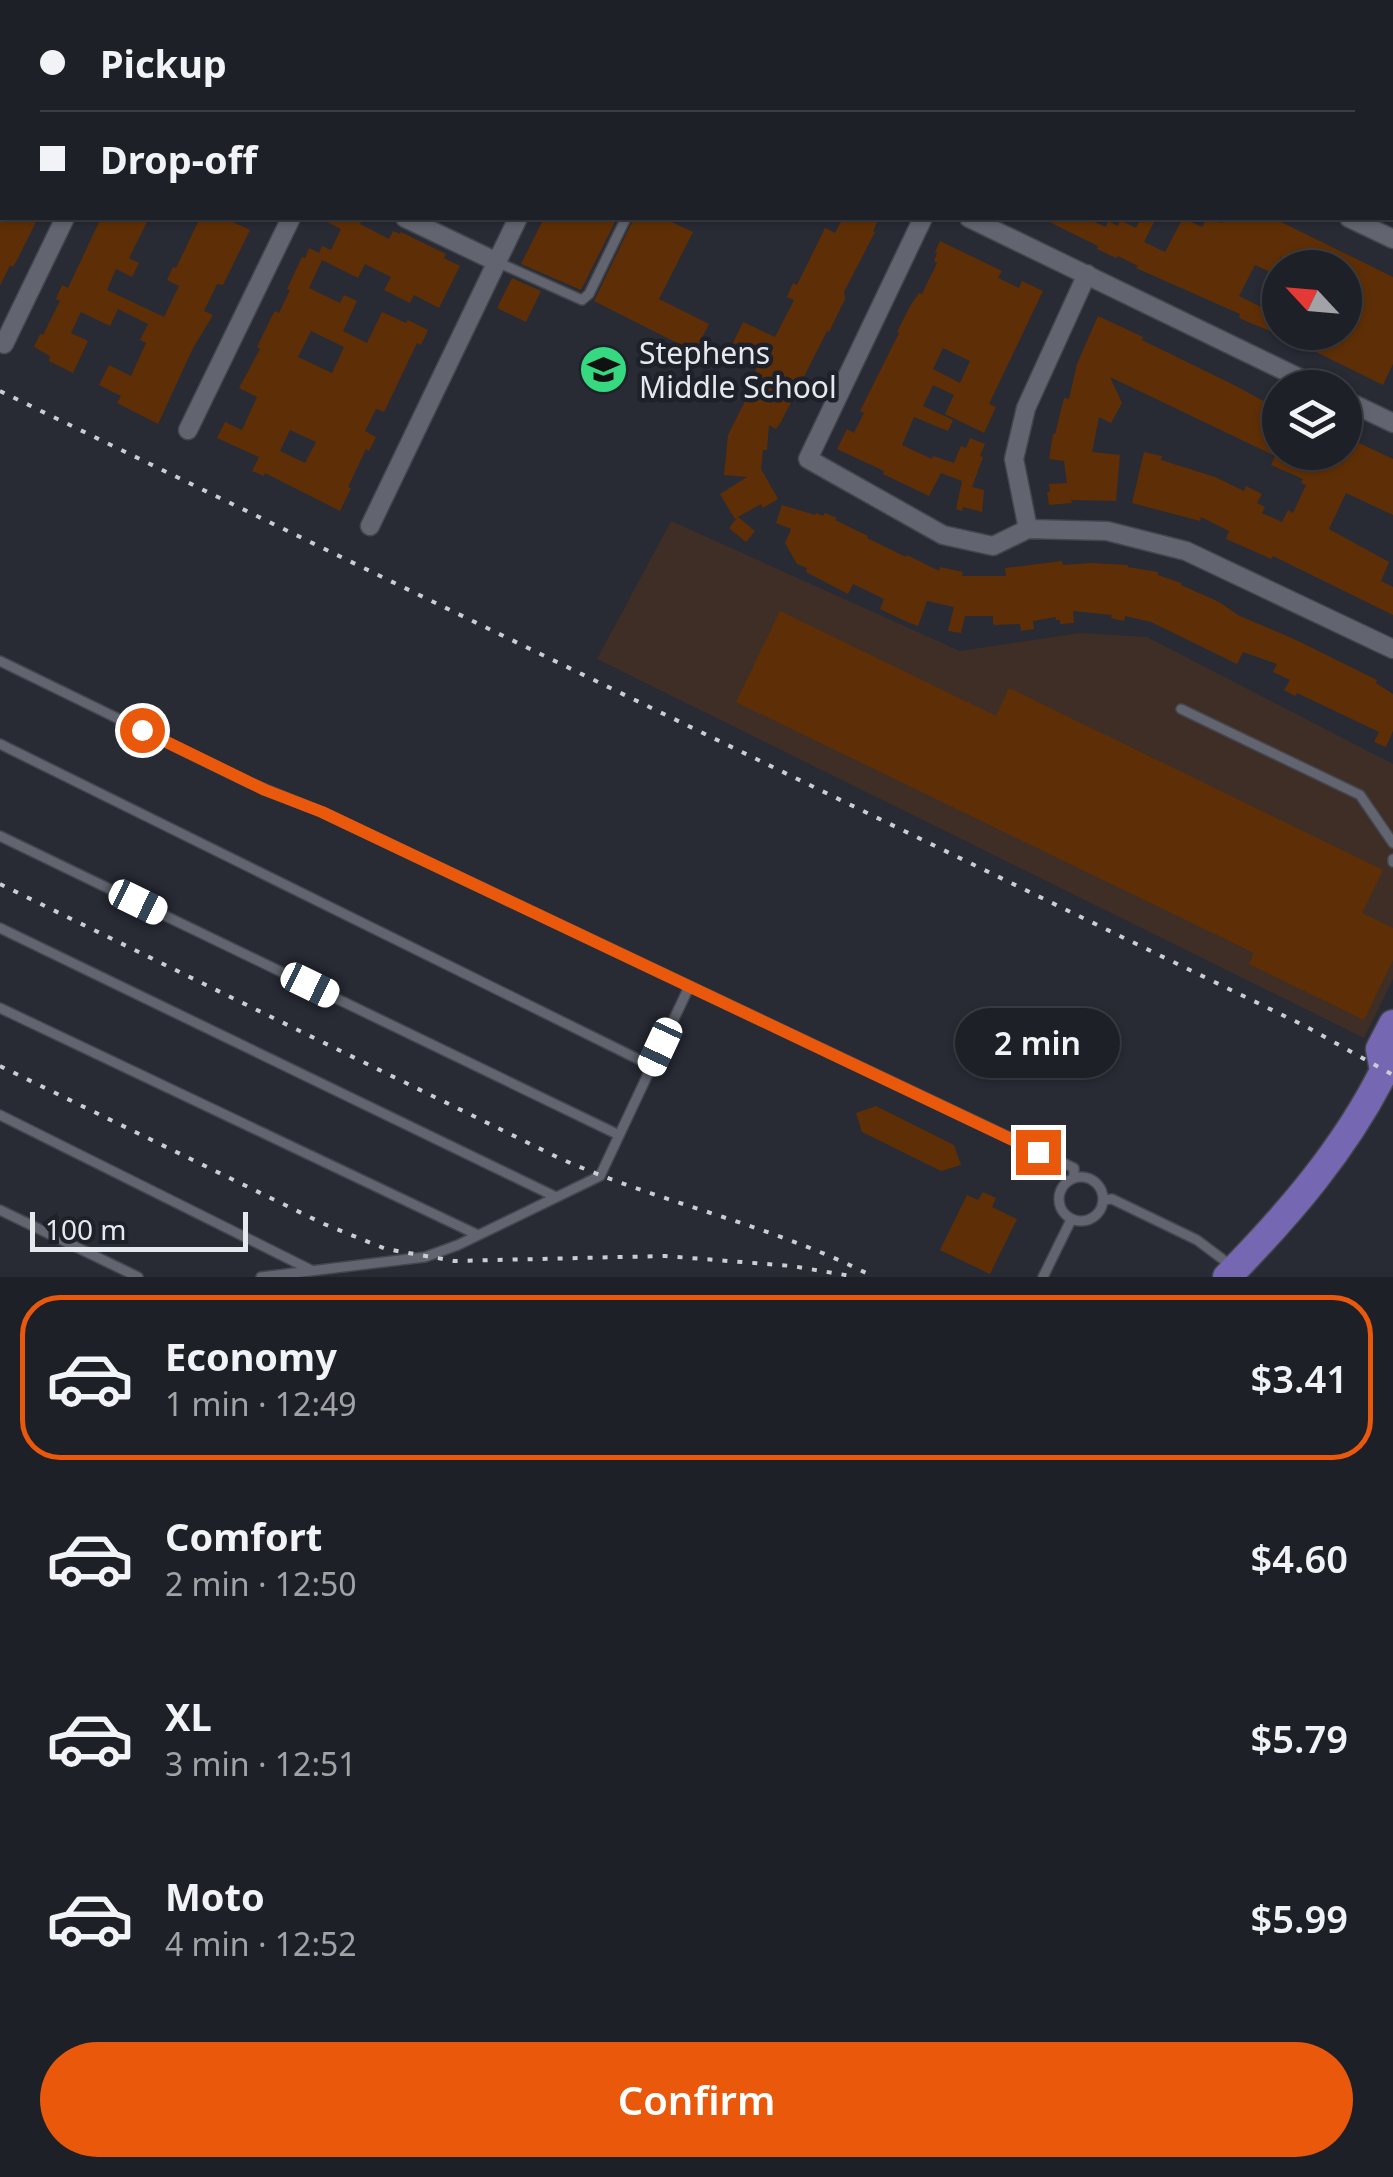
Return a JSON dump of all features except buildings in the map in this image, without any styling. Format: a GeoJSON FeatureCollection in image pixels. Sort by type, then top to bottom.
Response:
{"type":"FeatureCollection","features":[{"type":"Feature","properties":{"kind":"main road"},"geometry":{"type":"LineString","coordinates":[[1237,1274],[1344,1142],[1389,1069],[1380,1049],[1393,1024]]}},
{"type":"Feature","properties":{"kind":"street"},"geometry":{"type":"LineString","coordinates":[[4,344],[65,220]]}},
{"type":"Feature","properties":{"kind":"street"},"geometry":{"type":"LineString","coordinates":[[188,430],[290,220]]}},
{"type":"Feature","properties":{"kind":"street"},"geometry":{"type":"LineString","coordinates":[[408,220],[497,262]]}},
{"type":"Feature","properties":{"kind":"street"},"geometry":{"type":"LineString","coordinates":[[370,526],[517,220]]}},
{"type":"Feature","properties":{"kind":"street"},"geometry":{"type":"LineString","coordinates":[[922,220],[808,460],[943,535],[992,546],[1028,529],[1107,531],[1186,551],[1393,650]]}},
{"type":"Feature","properties":{"kind":"street"},"geometry":{"type":"LineString","coordinates":[[973,220],[1283,370]]}},
{"type":"Feature","properties":{"kind":"street"},"geometry":{"type":"LineString","coordinates":[[1354,220],[1393,238]]}},
{"type":"Feature","properties":{"kind":"street"},"geometry":{"type":"LineString","coordinates":[[1028,529],[1014,459],[1026,408],[1088,274]]}},
{"type":"Feature","properties":{"kind":"street"},"geometry":{"type":"LineString","coordinates":[[1362,408],[1393,423]]}},
{"type":"Feature","properties":{"kind":"lane"},"geometry":{"type":"LineString","coordinates":[[497,262],[582,300],[589,294],[625,220]]}},
{"type":"Feature","properties":{"kind":"lane"},"geometry":{"type":"LineString","coordinates":[[0,660],[250,783],[322,812],[1074,1168],[1074,1178]]}},
{"type":"Feature","properties":{"kind":"lane"},"geometry":{"type":"LineString","coordinates":[[1181,709],[1360,795],[1393,843]]}},
{"type":"Feature","properties":{"kind":"lane"},"geometry":{"type":"LineString","coordinates":[[0,744],[652,1066]]}},
{"type":"Feature","properties":{"kind":"lane"},"geometry":{"type":"LineString","coordinates":[[0,836],[620,1135]]}},
{"type":"Feature","properties":{"kind":"lane"},"geometry":{"type":"LineString","coordinates":[[0,928],[556,1197]]}},
{"type":"Feature","properties":{"kind":"lane"},"geometry":{"type":"LineString","coordinates":[[262,1277],[424,1258],[600,1176],[689,987]]}},
{"type":"Feature","properties":{"kind":"lane"},"geometry":{"type":"LineString","coordinates":[[0,1008],[478,1235]]}},
{"type":"Feature","properties":{"kind":"lane"},"geometry":{"type":"LineString","coordinates":[[0,1115],[313,1271]]}},
{"type":"Feature","properties":{"kind":"lane"},"geometry":{"type":"LineString","coordinates":[[1081,1176],[1095,1181],[1104,1200],[1093,1219],[1086,1222],[1072,1220],[1059,1202],[1062,1187],[1081,1176]]}},
{"type":"Feature","properties":{"kind":"lane"},"geometry":{"type":"LineString","coordinates":[[1104,1200],[1112,1199],[1196,1240],[1237,1274]]}},
{"type":"Feature","properties":{"kind":"lane"},"geometry":{"type":"LineString","coordinates":[[0,1210],[138,1277]]}},
{"type":"Feature","properties":{"kind":"lane"},"geometry":{"type":"LineString","coordinates":[[1043,1277],[1072,1220]]}},
{"type":"Feature","properties":{"kind":"shaded area"},"geometry":{"type":"Polygon","coordinates":[[[671,521],[960,651],[1080,633],[1147,637],[1393,764],[1393,979],[1364,1038],[597,659],[671,521]]]}},
{"type":"Feature","properties":{"kind":"railway"},"geometry":{"type":"LineString","coordinates":[[0,391],[1305,1026],[1393,1075]]}},
{"type":"Feature","properties":{"kind":"railway"},"geometry":{"type":"LineString","coordinates":[[0,884],[559,1158],[797,1243],[874,1277]]}},
{"type":"Feature","properties":{"kind":"railway"},"geometry":{"type":"LineString","coordinates":[[0,1066],[324,1224],[386,1249],[454,1261],[665,1256],[792,1266],[851,1276]]}},
{"type":"Feature","properties":{"kind":"place","name":"Stephens Middle School"},"geometry":{"type":"Point","coordinates":[604,369]}},
{"type":"Feature","properties":{"kind":"route"},"geometry":{"type":"LineString","coordinates":[[142,730],[1038,1152]]}}]}
